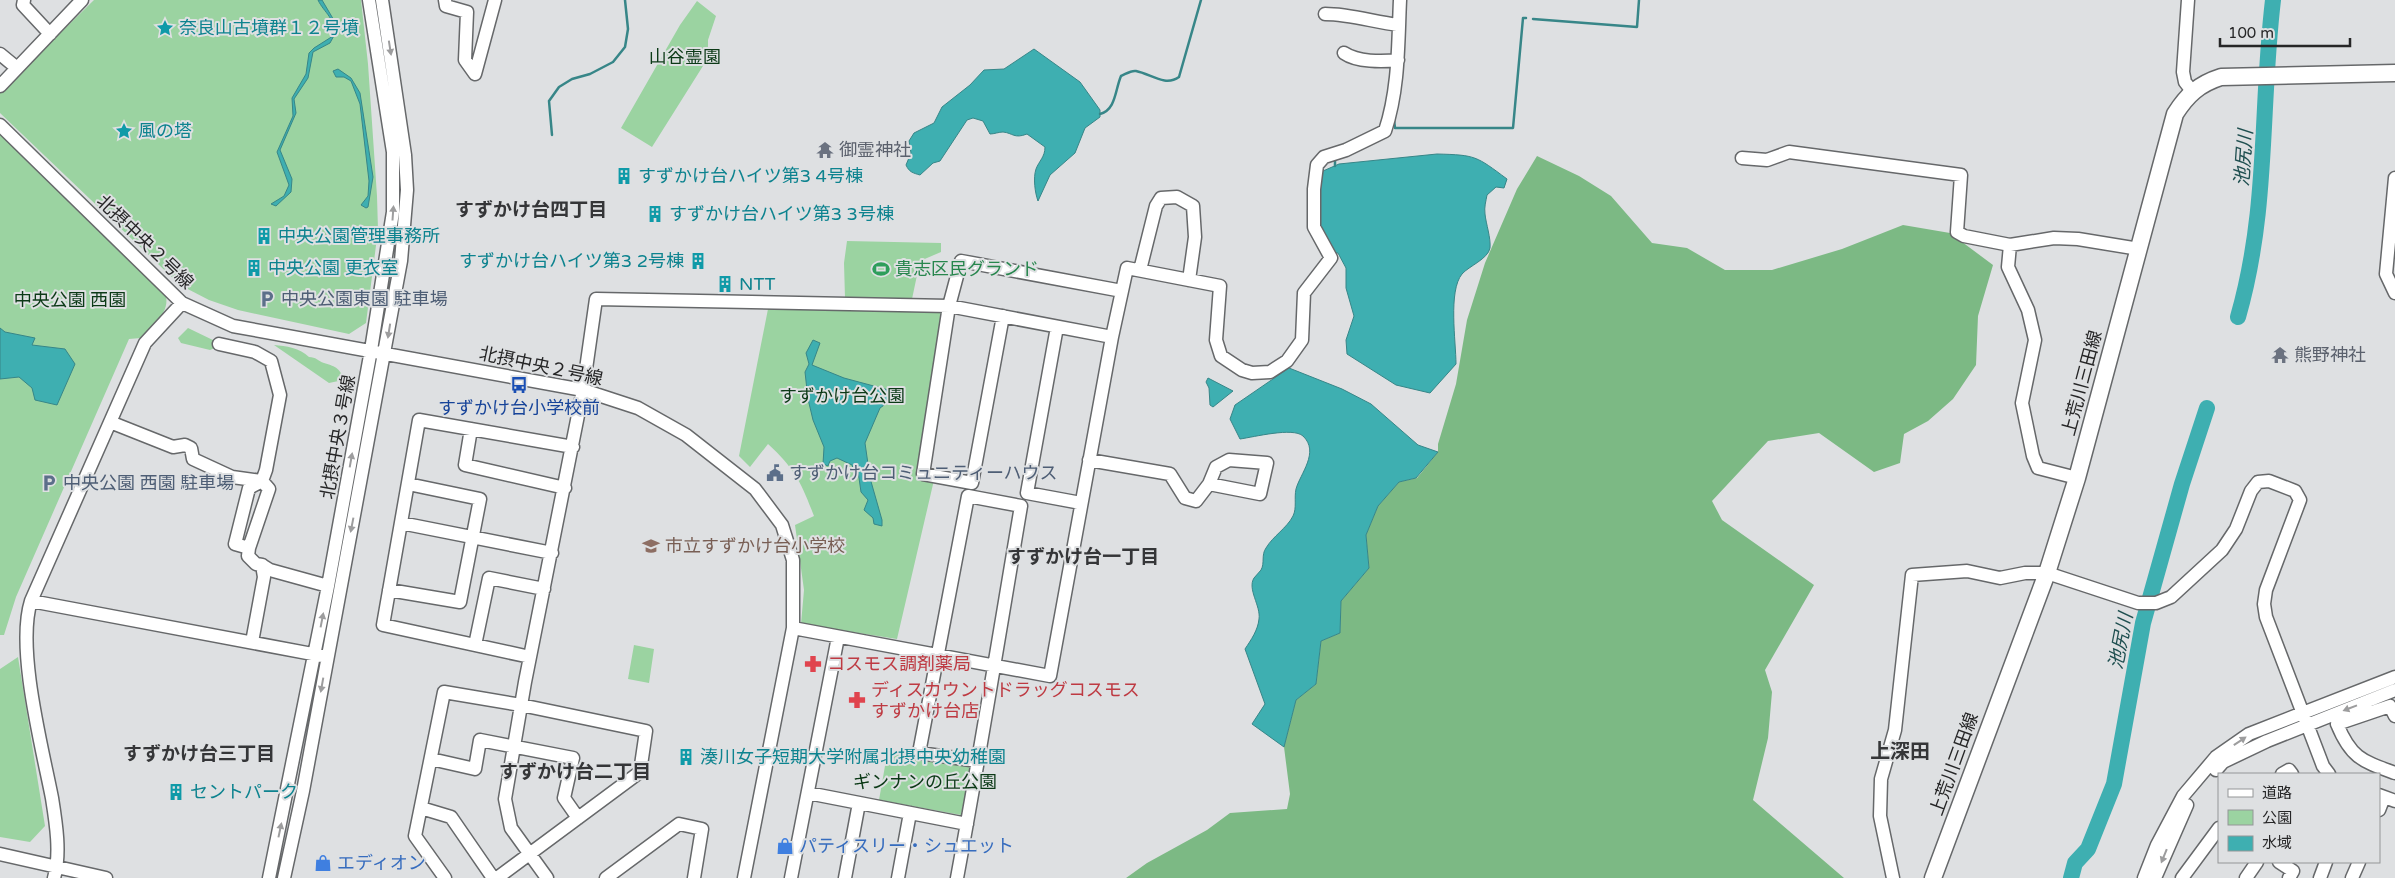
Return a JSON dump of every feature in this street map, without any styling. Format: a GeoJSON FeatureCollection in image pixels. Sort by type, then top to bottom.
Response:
{"type":"FeatureCollection","features":[{"type":"Feature","properties":{"kind":"main road","name":"上荒川三田線"},"geometry":{"type":"LineString","coordinates":[[1933,878],[2047,573],[2077,478],[2175,114],[2192,91],[2206,82],[2221,77],[2395,72]]}},
{"type":"Feature","properties":{"kind":"street"},"geometry":{"type":"LineString","coordinates":[[24,0],[23,5],[50,34]]}},
{"type":"Feature","properties":{"kind":"street"},"geometry":{"type":"LineString","coordinates":[[0,86],[82,0]]}},
{"type":"Feature","properties":{"kind":"street","name":"北摂中央３号線"},"geometry":{"type":"LineString","coordinates":[[284,878],[303,791],[321,656],[328,586],[372,350],[393,212],[393,152],[369,0]]}},
{"type":"Feature","properties":{"kind":"street","name":"北摂中央３号線"},"geometry":{"type":"LineString","coordinates":[[269,878],[321,656],[385,354],[401,261],[407,190],[405,155],[382,0]]}},
{"type":"Feature","properties":{"kind":"street"},"geometry":{"type":"LineString","coordinates":[[445,0],[446,6],[467,12],[465,60],[475,74],[495,0]]}},
{"type":"Feature","properties":{"kind":"street"},"geometry":{"type":"LineString","coordinates":[[793,628],[1050,676],[1112,337],[1127,268],[1220,286],[1216,340],[1220,356],[1242,370],[1252,373],[1270,372],[1287,361],[1302,340],[1304,293],[1331,258],[1314,227],[1314,189],[1317,165],[1324,157],[1346,150],[1385,131],[1392,109],[1398,60],[1400,0]]}},
{"type":"Feature","properties":{"kind":"street"},"geometry":{"type":"LineString","coordinates":[[2188,0],[2183,72],[2185,82],[2192,91]]}},
{"type":"Feature","properties":{"kind":"street"},"geometry":{"type":"LineString","coordinates":[[1325,14],[1341,14],[1379,23],[1399,25]]}},
{"type":"Feature","properties":{"kind":"street"},"geometry":{"type":"LineString","coordinates":[[1344,53],[1349,56],[1376,60],[1398,60]]}},
{"type":"Feature","properties":{"kind":"street"},"geometry":{"type":"LineString","coordinates":[[0,54],[17,68]]}},
{"type":"Feature","properties":{"kind":"street","name":"北摂中央２号線"},"geometry":{"type":"LineString","coordinates":[[0,125],[182,303],[233,326],[584,390],[638,408],[686,435],[755,490],[782,525],[793,560],[793,628],[744,878]]}},
{"type":"Feature","properties":{"kind":"street"},"geometry":{"type":"LineString","coordinates":[[1742,158],[1767,160],[1789,152],[1961,175],[1957,232],[1964,236],[2010,246],[2054,238],[2078,239],[2139,249]]}},
{"type":"Feature","properties":{"kind":"street"},"geometry":{"type":"LineString","coordinates":[[2395,178],[2386,274],[2395,293]]}},
{"type":"Feature","properties":{"kind":"street"},"geometry":{"type":"LineString","coordinates":[[1140,270],[1156,206],[1161,198],[1177,197],[1193,206],[1195,237],[1189,280]]}},
{"type":"Feature","properties":{"kind":"street"},"geometry":{"type":"LineString","coordinates":[[2010,246],[2008,267],[2028,310],[2035,340],[2022,403],[2032,456],[2038,468],[2077,478]]}},
{"type":"Feature","properties":{"kind":"street"},"geometry":{"type":"LineString","coordinates":[[1003,316],[972,483],[923,474],[949,306],[961,261],[1122,291]]}},
{"type":"Feature","properties":{"kind":"street"},"geometry":{"type":"LineString","coordinates":[[547,878],[511,828],[505,799],[530,657],[584,390],[596,299],[949,306],[1112,337]]}},
{"type":"Feature","properties":{"kind":"street"},"geometry":{"type":"LineString","coordinates":[[55,872],[55,819],[29,672],[25,617],[146,343],[182,303]]}},
{"type":"Feature","properties":{"kind":"street"},"geometry":{"type":"LineString","coordinates":[[1057,327],[1027,493],[1082,503]]}},
{"type":"Feature","properties":{"kind":"street"},"geometry":{"type":"LineString","coordinates":[[219,344],[255,352],[271,361],[280,395],[262,481],[249,488],[235,544],[249,548]]}},
{"type":"Feature","properties":{"kind":"street"},"geometry":{"type":"LineString","coordinates":[[530,657],[383,625],[419,420],[573,447]]}},
{"type":"Feature","properties":{"kind":"street"},"geometry":{"type":"LineString","coordinates":[[110,422],[173,447],[184,445],[191,448],[193,459],[232,477],[262,481],[269,489],[248,556],[256,564],[270,570],[328,586]]}},
{"type":"Feature","properties":{"kind":"street"},"geometry":{"type":"LineString","coordinates":[[471,429],[465,465],[565,488]]}},
{"type":"Feature","properties":{"kind":"street"},"geometry":{"type":"LineString","coordinates":[[1089,460],[1170,474],[1185,498],[1196,501],[1210,484]]}},
{"type":"Feature","properties":{"kind":"street"},"geometry":{"type":"LineString","coordinates":[[1894,878],[1880,816],[1881,778],[1894,730],[1912,575],[1967,571],[2000,578],[2025,573],[2047,573],[2138,603],[2156,603],[2171,597],[2222,550],[2236,529],[2251,491],[2258,482],[2269,481],[2295,492],[2300,500],[2299,507],[2266,590],[2264,604],[2266,617],[2323,766],[2328,773]]}},
{"type":"Feature","properties":{"kind":"street"},"geometry":{"type":"LineString","coordinates":[[389,590],[460,602],[474,537],[480,498],[408,484]]}},
{"type":"Feature","properties":{"kind":"street"},"geometry":{"type":"LineString","coordinates":[[957,878],[978,761],[1021,506],[968,496],[919,753],[978,761]]}},
{"type":"Feature","properties":{"kind":"street"},"geometry":{"type":"LineString","coordinates":[[401,523],[552,552]]}},
{"type":"Feature","properties":{"kind":"street"},"geometry":{"type":"LineString","coordinates":[[252,642],[264,577],[262,566]]}},
{"type":"Feature","properties":{"kind":"street"},"geometry":{"type":"LineString","coordinates":[[475,645],[489,578],[544,590]]}},
{"type":"Feature","properties":{"kind":"street"},"geometry":{"type":"LineString","coordinates":[[31,601],[321,656]]}},
{"type":"Feature","properties":{"kind":"street"},"geometry":{"type":"LineString","coordinates":[[791,878],[838,637]]}},
{"type":"Feature","properties":{"kind":"street"},"geometry":{"type":"LineString","coordinates":[[2155,878],[2188,802],[2223,762],[2267,741],[2305,719],[2395,677]]}},
{"type":"Feature","properties":{"kind":"street"},"geometry":{"type":"LineString","coordinates":[[2144,878],[2156,845],[2183,796],[2216,757],[2249,734],[2305,719],[2395,690]]}},
{"type":"Feature","properties":{"kind":"street"},"geometry":{"type":"LineString","coordinates":[[444,878],[415,836],[444,692],[521,705],[646,731],[640,772],[497,878]]}},
{"type":"Feature","properties":{"kind":"street"},"geometry":{"type":"LineString","coordinates":[[2393,709],[2337,724],[2346,745],[2364,768],[2395,773]]}},
{"type":"Feature","properties":{"kind":"street"},"geometry":{"type":"LineString","coordinates":[[431,759],[475,769],[480,740],[573,758],[564,798],[578,818]]}},
{"type":"Feature","properties":{"kind":"street"},"geometry":{"type":"LineString","coordinates":[[808,793],[967,824]]}},
{"type":"Feature","properties":{"kind":"street"},"geometry":{"type":"LineString","coordinates":[[2380,808],[2386,797]]}},
{"type":"Feature","properties":{"kind":"street"},"geometry":{"type":"LineString","coordinates":[[845,878],[859,803]]}},
{"type":"Feature","properties":{"kind":"street"},"geometry":{"type":"LineString","coordinates":[[421,808],[451,817],[493,878]]}},
{"type":"Feature","properties":{"kind":"street"},"geometry":{"type":"LineString","coordinates":[[898,878],[910,813]]}},
{"type":"Feature","properties":{"kind":"street"},"geometry":{"type":"LineString","coordinates":[[606,878],[679,824],[702,829],[694,878]]}},
{"type":"Feature","properties":{"kind":"street"},"geometry":{"type":"LineString","coordinates":[[2182,878],[2218,829]]}},
{"type":"Feature","properties":{"kind":"street"},"geometry":{"type":"LineString","coordinates":[[0,854],[55,872],[106,878]]}},
{"type":"Feature","properties":{"kind":"street"},"geometry":{"type":"LineString","coordinates":[[2246,878],[2256,863]]}},
{"type":"Feature","properties":{"kind":"street"},"geometry":{"type":"LineString","coordinates":[[2281,863],[2293,871],[2289,878]]}},
{"type":"Feature","properties":{"kind":"street"},"geometry":{"type":"LineString","coordinates":[[2320,878],[2326,863]]}},
{"type":"Feature","properties":{"kind":"street"},"geometry":{"type":"LineString","coordinates":[[2352,878],[2359,863]]}},
{"type":"Feature","properties":{"kind":"green space"},"geometry":{"type":"Polygon","coordinates":[[[94,0],[361,0],[368,64],[378,230],[366,323],[349,334],[238,310],[209,300],[180,285],[0,113],[0,92],[94,0]]]}},
{"type":"Feature","properties":{"kind":"green space","name":"山谷霊園"},"geometry":{"type":"Polygon","coordinates":[[[697,1],[716,16],[708,40],[708,58],[652,147],[621,128],[680,25],[697,1]]]}},
{"type":"Feature","properties":{"kind":"green space","name":"中央公園 西園"},"geometry":{"type":"Polygon","coordinates":[[[0,134],[165,293],[166,300],[166,306],[160,318],[141,338],[129,339],[16,597],[4,635],[0,635],[0,134]]]}},
{"type":"Feature","properties":{"kind":"green space"},"geometry":{"type":"Polygon","coordinates":[[[1537,156],[1579,176],[1611,196],[1652,243],[1687,248],[1725,270],[1772,270],[1842,249],[1903,225],[1950,233],[1993,265],[1978,316],[1976,365],[1953,399],[1928,421],[1904,434],[1900,463],[1874,472],[1819,433],[1768,441],[1712,501],[1722,520],[1814,585],[1765,670],[1772,692],[1768,738],[1753,800],[1844,878],[1126,878],[1147,863],[1207,830],[1230,813],[1287,809],[1290,794],[1284,747],[1296,700],[1316,684],[1321,641],[1340,633],[1341,601],[1369,568],[1366,535],[1378,506],[1399,482],[1417,478],[1438,452],[1438,444],[1456,384],[1467,320],[1485,263],[1517,189],[1537,156]]]}},
{"type":"Feature","properties":{"kind":"green space","name":"貴志区民グランド"},"geometry":{"type":"Polygon","coordinates":[[[847,241],[941,243],[941,252],[920,261],[912,299],[845,298],[844,263],[847,241]]]}},
{"type":"Feature","properties":{"kind":"green space","name":"すずかけ台公園"},"geometry":{"type":"Polygon","coordinates":[[[768,309],[941,312],[918,476],[934,480],[897,639],[801,624],[804,590],[795,525],[814,516],[805,494],[791,469],[768,444],[750,467],[739,456],[768,309]]]}},
{"type":"Feature","properties":{"kind":"green space"},"geometry":{"type":"Polygon","coordinates":[[[188,328],[217,342],[215,348],[210,350],[181,343],[178,338],[188,328]]]}},
{"type":"Feature","properties":{"kind":"green space"},"geometry":{"type":"Polygon","coordinates":[[[274,345],[297,350],[309,357],[333,366],[340,372],[343,380],[329,383],[274,345]]]}},
{"type":"Feature","properties":{"kind":"green space"},"geometry":{"type":"Polygon","coordinates":[[[634,645],[654,649],[649,683],[628,679],[634,645]]]}},
{"type":"Feature","properties":{"kind":"green space"},"geometry":{"type":"Polygon","coordinates":[[[18,657],[45,826],[30,842],[0,837],[0,669],[18,657]]]}},
{"type":"Feature","properties":{"kind":"green space","name":"ギンナンの丘公園"},"geometry":{"type":"Polygon","coordinates":[[[888,749],[971,765],[961,815],[879,800],[888,749]]]}},
{"type":"Feature","properties":{"kind":"water"},"geometry":{"type":"Polygon","coordinates":[[[318,0],[322,0],[335,22],[337,30],[330,43],[313,52],[308,78],[294,99],[296,113],[280,150],[292,179],[291,192],[276,206],[271,204],[284,196],[289,185],[277,152],[293,116],[292,98],[306,74],[309,53],[333,36],[332,21],[318,0]]]}},
{"type":"Feature","properties":{"kind":"water"},"geometry":{"type":"Polygon","coordinates":[[[1034,49],[1080,82],[1100,110],[1100,117],[1085,128],[1075,153],[1050,175],[1038,201],[1035,173],[1044,154],[1045,147],[1027,134],[1016,136],[1003,132],[990,134],[983,121],[973,118],[967,120],[940,161],[933,163],[920,175],[908,169],[906,165],[911,153],[909,141],[914,133],[934,123],[942,107],[970,85],[984,70],[1004,69],[1034,49]]]}},
{"type":"Feature","properties":{"kind":"water"},"geometry":{"type":"Polygon","coordinates":[[[338,69],[351,78],[360,93],[373,177],[368,207],[366,208],[361,205],[368,196],[369,181],[360,104],[351,81],[344,77],[336,77],[333,71],[338,69]]]}},
{"type":"Feature","properties":{"kind":"water"},"geometry":{"type":"Polygon","coordinates":[[[1437,154],[1475,158],[1507,179],[1504,188],[1496,187],[1487,195],[1485,211],[1490,240],[1489,252],[1462,274],[1455,292],[1456,364],[1430,393],[1396,385],[1347,354],[1346,340],[1354,316],[1346,288],[1346,268],[1338,253],[1330,253],[1318,228],[1320,177],[1323,171],[1339,164],[1437,154]]]}},
{"type":"Feature","properties":{"kind":"water"},"geometry":{"type":"Polygon","coordinates":[[[0,328],[5,332],[35,338],[32,345],[65,349],[75,364],[57,405],[35,400],[32,388],[19,377],[0,379],[0,328]]]}},
{"type":"Feature","properties":{"kind":"water"},"geometry":{"type":"Polygon","coordinates":[[[813,340],[820,343],[812,365],[844,378],[896,392],[890,401],[880,408],[865,443],[870,478],[882,526],[874,524],[873,518],[864,510],[868,500],[861,492],[858,471],[852,465],[837,458],[830,461],[828,466],[823,464],[824,447],[813,420],[805,372],[809,364],[806,353],[813,340]]]}},
{"type":"Feature","properties":{"kind":"water"},"geometry":{"type":"Polygon","coordinates":[[[1289,368],[1342,389],[1371,404],[1418,445],[1438,452],[1416,478],[1399,482],[1378,506],[1366,535],[1369,568],[1341,601],[1340,633],[1321,641],[1316,684],[1296,700],[1284,747],[1252,724],[1265,704],[1245,649],[1256,631],[1259,619],[1252,582],[1262,567],[1266,548],[1293,516],[1296,489],[1307,463],[1310,449],[1308,442],[1303,436],[1291,432],[1240,439],[1230,419],[1235,405],[1289,368]]]}},
{"type":"Feature","properties":{"kind":"water"},"geometry":{"type":"Polygon","coordinates":[[[1208,378],[1233,391],[1213,407],[1210,405],[1209,388],[1206,382],[1208,378]]]}},
{"type":"Feature","properties":{"kind":"waterway"},"geometry":{"type":"LineString","coordinates":[[552,135],[549,101],[559,87],[572,79],[590,74],[613,62],[625,47],[628,29],[625,0]]}},
{"type":"Feature","properties":{"kind":"waterway"},"geometry":{"type":"LineString","coordinates":[[1100,114],[1105,112],[1112,104],[1121,76],[1128,72],[1136,71],[1168,81],[1179,77],[1201,0]]}},
{"type":"Feature","properties":{"kind":"waterway"},"geometry":{"type":"LineString","coordinates":[[1533,19],[1637,27],[1639,0]]}},
{"type":"Feature","properties":{"kind":"waterway","name":"池尻川"},"geometry":{"type":"LineString","coordinates":[[2238,317],[2255,237],[2273,0]]}},
{"type":"Feature","properties":{"kind":"waterway"},"geometry":{"type":"LineString","coordinates":[[1394,120],[1395,128],[1513,128],[1523,18],[1526,18]]}},
{"type":"Feature","properties":{"kind":"waterway"},"geometry":{"type":"LineString","coordinates":[[1335,159],[1335,166]]}},
{"type":"Feature","properties":{"kind":"waterway","name":"池尻川"},"geometry":{"type":"LineString","coordinates":[[2071,878],[2075,863],[2088,849],[2114,784],[2143,623],[2182,484],[2207,408]]}},
{"type":"Feature","properties":{"kind":"place","name":"奈良山古墳群１２号墳"},"geometry":{"type":"Point","coordinates":[165,28]}},
{"type":"Feature","properties":{"kind":"place","name":"風の塔"},"geometry":{"type":"Point","coordinates":[124,131]}},
{"type":"Feature","properties":{"kind":"place","name":"御霊神社"},"geometry":{"type":"Point","coordinates":[825,150]}},
{"type":"Feature","properties":{"kind":"place","name":"すずかけ台ハイツ第3 4号棟"},"geometry":{"type":"Point","coordinates":[624,176]}},
{"type":"Feature","properties":{"kind":"place","name":"すずかけ台ハイツ第3 3号棟"},"geometry":{"type":"Point","coordinates":[655,214]}},
{"type":"Feature","properties":{"kind":"place","name":"中央公園管理事務所"},"geometry":{"type":"Point","coordinates":[264,236]}},
{"type":"Feature","properties":{"kind":"place","name":"すずかけ台ハイツ第3 2号棟"},"geometry":{"type":"Point","coordinates":[698,261]}},
{"type":"Feature","properties":{"kind":"place","name":"中央公園 更衣室"},"geometry":{"type":"Point","coordinates":[254,268]}},
{"type":"Feature","properties":{"kind":"place","name":"貴志区民グランド"},"geometry":{"type":"Point","coordinates":[881,269]}},
{"type":"Feature","properties":{"kind":"place","name":"NTT"},"geometry":{"type":"Point","coordinates":[725,284]}},
{"type":"Feature","properties":{"kind":"place","name":"中央公園東園 駐車場"},"geometry":{"type":"Point","coordinates":[267,299]}},
{"type":"Feature","properties":{"kind":"place","name":"熊野神社"},"geometry":{"type":"Point","coordinates":[2280,355]}},
{"type":"Feature","properties":{"kind":"place","name":"すずかけ台小学校前"},"geometry":{"type":"Point","coordinates":[519,385]}},
{"type":"Feature","properties":{"kind":"place","name":"すずかけ台コミュニティーハウス"},"geometry":{"type":"Point","coordinates":[775,473]}},
{"type":"Feature","properties":{"kind":"place","name":"中央公園 西園 駐車場"},"geometry":{"type":"Point","coordinates":[49,483]}},
{"type":"Feature","properties":{"kind":"place","name":"市立すずかけ台小学校"},"geometry":{"type":"Point","coordinates":[651,546]}},
{"type":"Feature","properties":{"kind":"place","name":"コスモス調剤薬局"},"geometry":{"type":"Point","coordinates":[813,664]}},
{"type":"Feature","properties":{"kind":"place","name":"ディスカウントドラッグコスモス すずかけ台店"},"geometry":{"type":"Point","coordinates":[857,700]}},
{"type":"Feature","properties":{"kind":"place","name":"湊川女子短期大学附属北摂中央幼稚園"},"geometry":{"type":"Point","coordinates":[686,757]}},
{"type":"Feature","properties":{"kind":"place","name":"セントパーク"},"geometry":{"type":"Point","coordinates":[176,792]}},
{"type":"Feature","properties":{"kind":"place","name":"パティスリー・シュエット"},"geometry":{"type":"Point","coordinates":[785,846]}},
{"type":"Feature","properties":{"kind":"place","name":"エディオン"},"geometry":{"type":"Point","coordinates":[323,863]}},
{"type":"Feature","properties":{"kind":"district","name":"すずかけ台四丁目"},"geometry":{"type":"Point","coordinates":[531,209]}},
{"type":"Feature","properties":{"kind":"district","name":"すずかけ台一丁目"},"geometry":{"type":"Point","coordinates":[1083,556]}},
{"type":"Feature","properties":{"kind":"district","name":"上深田"},"geometry":{"type":"Point","coordinates":[1900,751]}},
{"type":"Feature","properties":{"kind":"district","name":"すずかけ台三丁目"},"geometry":{"type":"Point","coordinates":[199,753]}},
{"type":"Feature","properties":{"kind":"district","name":"すずかけ台二丁目"},"geometry":{"type":"Point","coordinates":[575,771]}}]}
